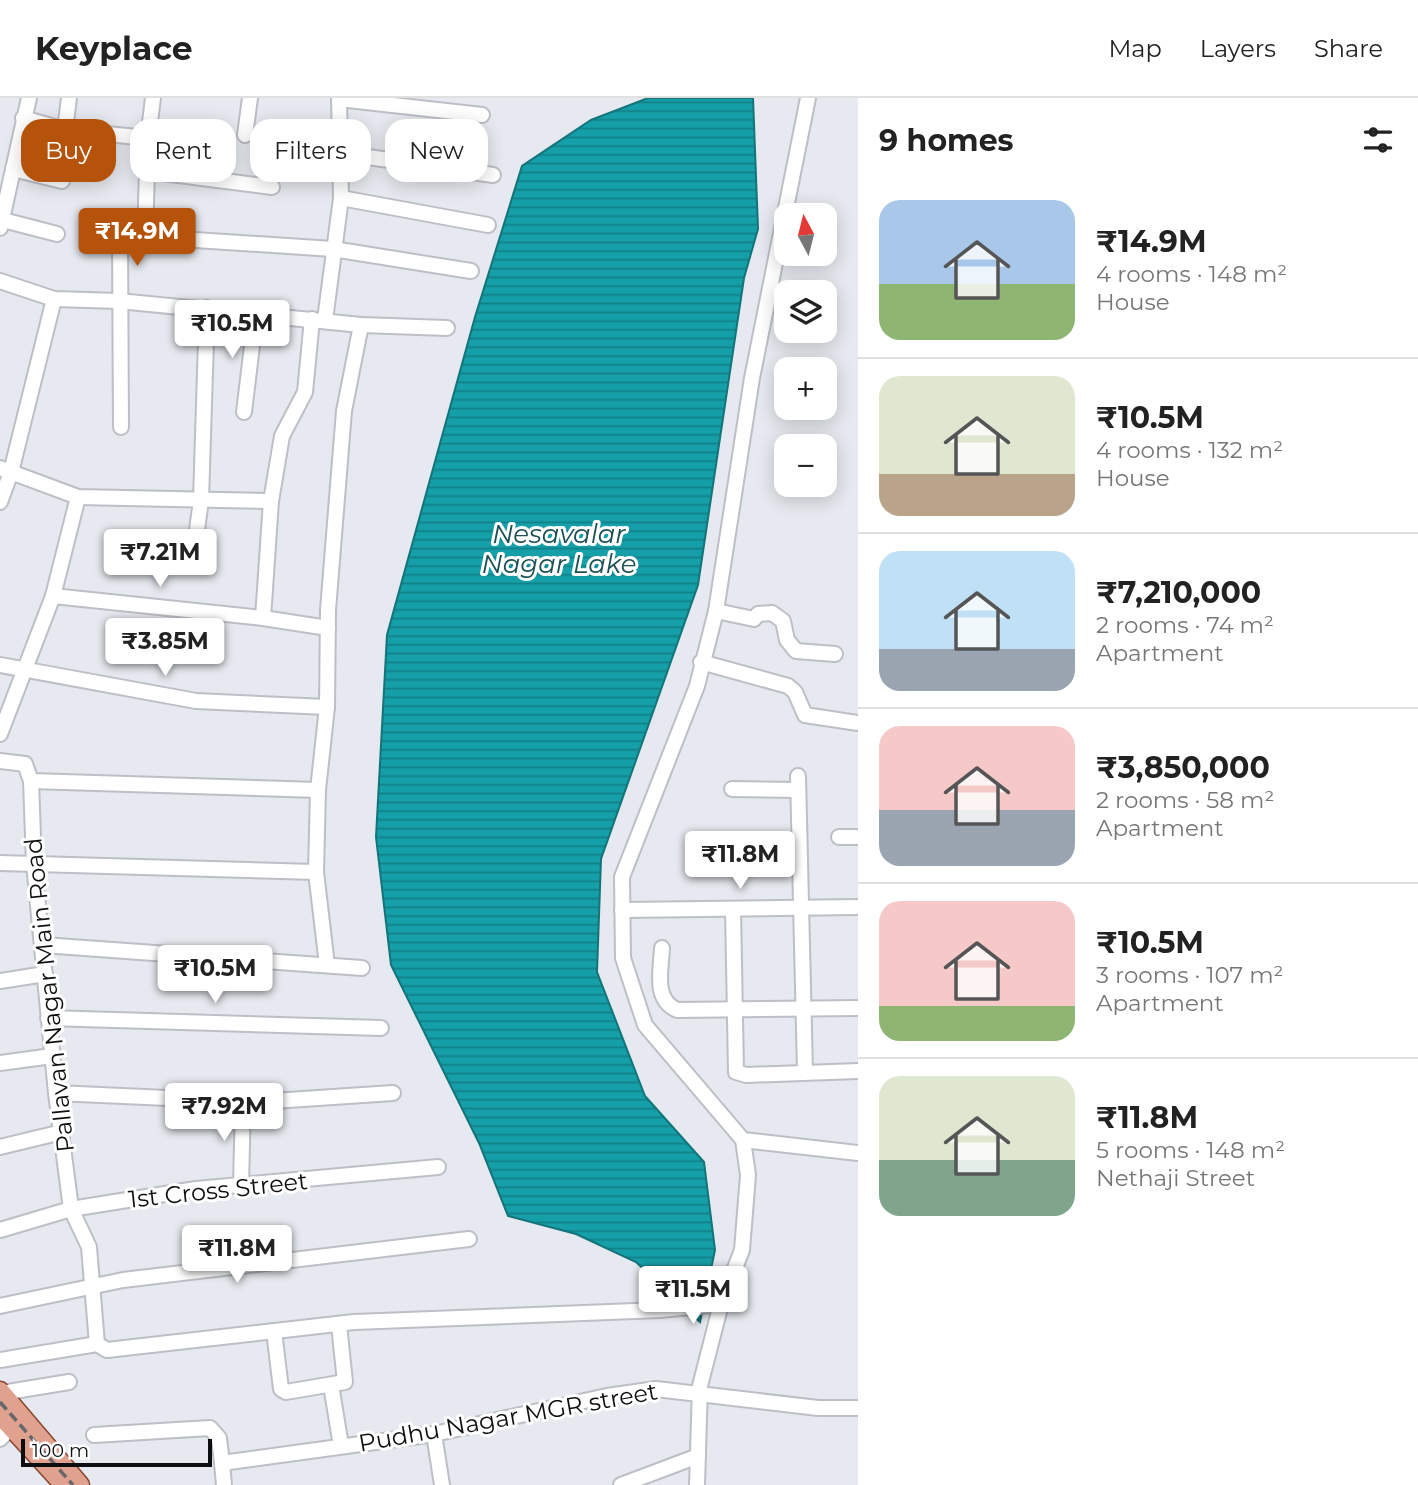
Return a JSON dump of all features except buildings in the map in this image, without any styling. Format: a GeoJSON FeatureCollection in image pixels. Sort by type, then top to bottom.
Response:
{"type":"FeatureCollection","features":[{"type":"Feature","properties":{"kind":"main road"},"geometry":{"type":"LineString","coordinates":[[1,1392],[8,1424],[64,1485]]}},
{"type":"Feature","properties":{"kind":"main road"},"geometry":{"type":"LineString","coordinates":[[8,1424],[80,1485]]}},
{"type":"Feature","properties":{"kind":"street"},"geometry":{"type":"LineString","coordinates":[[29,98],[1,224],[57,234]]}},
{"type":"Feature","properties":{"kind":"street"},"geometry":{"type":"LineString","coordinates":[[66,119],[69,98]]}},
{"type":"Feature","properties":{"kind":"street"},"geometry":{"type":"LineString","coordinates":[[116,135],[148,138],[153,98]]}},
{"type":"Feature","properties":{"kind":"street"},"geometry":{"type":"LineString","coordinates":[[245,135],[250,98]]}},
{"type":"Feature","properties":{"kind":"street"},"geometry":{"type":"LineString","coordinates":[[339,119],[339,98],[482,115]]}},
{"type":"Feature","properties":{"kind":"street"},"geometry":{"type":"LineString","coordinates":[[697,1485],[699,1395],[721,1304],[742,1250],[748,1175],[743,1140],[645,1025],[623,958],[622,877],[697,686],[716,611],[752,378],[808,98]]}},
{"type":"Feature","properties":{"kind":"street"},"geometry":{"type":"LineString","coordinates":[[371,157],[493,175]]}},
{"type":"Feature","properties":{"kind":"street"},"geometry":{"type":"LineString","coordinates":[[13,169],[21,171]]}},
{"type":"Feature","properties":{"kind":"street"},"geometry":{"type":"LineString","coordinates":[[145,236],[147,171],[272,187]]}},
{"type":"Feature","properties":{"kind":"street"},"geometry":{"type":"LineString","coordinates":[[263,618],[271,501],[282,436],[305,392],[333,249],[341,198],[341,182]]}},
{"type":"Feature","properties":{"kind":"street"},"geometry":{"type":"LineString","coordinates":[[341,198],[488,225]]}},
{"type":"Feature","properties":{"kind":"street"},"geometry":{"type":"LineString","coordinates":[[121,427],[120,235],[333,249],[471,271]]}},
{"type":"Feature","properties":{"kind":"street"},"geometry":{"type":"LineString","coordinates":[[0,281],[54,299],[119,301],[361,324],[447,328]]}},
{"type":"Feature","properties":{"kind":"street"},"geometry":{"type":"LineString","coordinates":[[0,502],[6,470],[54,299]]}},
{"type":"Feature","properties":{"kind":"street"},"geometry":{"type":"LineString","coordinates":[[193,561],[201,500],[207,308]]}},
{"type":"Feature","properties":{"kind":"street"},"geometry":{"type":"LineString","coordinates":[[244,412],[256,313]]}},
{"type":"Feature","properties":{"kind":"street"},"geometry":{"type":"LineString","coordinates":[[327,965],[316,872],[318,790],[327,707],[328,628],[345,411],[361,324]]}},
{"type":"Feature","properties":{"kind":"street"},"geometry":{"type":"LineString","coordinates":[[6,470],[78,497],[271,501]]}},
{"type":"Feature","properties":{"kind":"street"},"geometry":{"type":"LineString","coordinates":[[0,734],[27,671],[53,596],[78,497]]}},
{"type":"Feature","properties":{"kind":"street"},"geometry":{"type":"LineString","coordinates":[[53,596],[263,618],[328,628]]}},
{"type":"Feature","properties":{"kind":"street"},"geometry":{"type":"LineString","coordinates":[[716,611],[754,618],[758,614],[772,613],[783,621],[787,640],[796,651],[835,654]]}},
{"type":"Feature","properties":{"kind":"street"},"geometry":{"type":"LineString","coordinates":[[701,662],[788,686],[795,692],[805,715],[858,723]]}},
{"type":"Feature","properties":{"kind":"street"},"geometry":{"type":"LineString","coordinates":[[0,665],[197,701],[327,707]]}},
{"type":"Feature","properties":{"kind":"street"},"geometry":{"type":"LineString","coordinates":[[0,761],[25,764],[31,781],[318,790]]}},
{"type":"Feature","properties":{"kind":"street","name":"Pallavan Nagar Main Road"},"geometry":{"type":"LineString","coordinates":[[31,781],[34,864],[56,1093],[72,1209],[89,1247],[96,1344]]}},
{"type":"Feature","properties":{"kind":"street"},"geometry":{"type":"LineString","coordinates":[[732,789],[798,783],[805,1072]]}},
{"type":"Feature","properties":{"kind":"street"},"geometry":{"type":"LineString","coordinates":[[839,838],[858,838]]}},
{"type":"Feature","properties":{"kind":"street"},"geometry":{"type":"LineString","coordinates":[[0,863],[316,872]]}},
{"type":"Feature","properties":{"kind":"street"},"geometry":{"type":"LineString","coordinates":[[622,910],[858,907]]}},
{"type":"Feature","properties":{"kind":"street"},"geometry":{"type":"LineString","coordinates":[[733,908],[736,1072],[746,1075],[858,1071]]}},
{"type":"Feature","properties":{"kind":"street"},"geometry":{"type":"LineString","coordinates":[[43,945],[362,968]]}},
{"type":"Feature","properties":{"kind":"street"},"geometry":{"type":"LineString","coordinates":[[662,947],[660,996],[668,1006],[677,1010],[858,1007]]}},
{"type":"Feature","properties":{"kind":"street"},"geometry":{"type":"LineString","coordinates":[[0,981],[45,974]]}},
{"type":"Feature","properties":{"kind":"street"},"geometry":{"type":"LineString","coordinates":[[48,1018],[381,1028]]}},
{"type":"Feature","properties":{"kind":"street"},"geometry":{"type":"LineString","coordinates":[[0,1063],[52,1056]]}},
{"type":"Feature","properties":{"kind":"street"},"geometry":{"type":"LineString","coordinates":[[56,1093],[243,1102],[393,1093]]}},
{"type":"Feature","properties":{"kind":"street"},"geometry":{"type":"LineString","coordinates":[[241,1185],[243,1102]]}},
{"type":"Feature","properties":{"kind":"street"},"geometry":{"type":"LineString","coordinates":[[0,1147],[62,1132]]}},
{"type":"Feature","properties":{"kind":"street"},"geometry":{"type":"LineString","coordinates":[[743,1140],[858,1153]]}},
{"type":"Feature","properties":{"kind":"street","name":"1st Cross Street"},"geometry":{"type":"LineString","coordinates":[[0,1230],[72,1209],[196,1189],[438,1167]]}},
{"type":"Feature","properties":{"kind":"street"},"geometry":{"type":"LineString","coordinates":[[0,1306],[93,1285],[469,1239]]}},
{"type":"Feature","properties":{"kind":"street"},"geometry":{"type":"LineString","coordinates":[[0,1360],[96,1344],[107,1350],[339,1325],[489,1315],[660,1310],[721,1304]]}},
{"type":"Feature","properties":{"kind":"street"},"geometry":{"type":"LineString","coordinates":[[274,1331],[282,1392],[331,1385],[346,1380],[339,1325]]}},
{"type":"Feature","properties":{"kind":"street"},"geometry":{"type":"LineString","coordinates":[[1,1392],[69,1382]]}},
{"type":"Feature","properties":{"kind":"street"},"geometry":{"type":"LineString","coordinates":[[331,1385],[341,1446]]}},
{"type":"Feature","properties":{"kind":"street","name":"Pudhu Nagar MGR street"},"geometry":{"type":"LineString","coordinates":[[222,1463],[434,1434],[607,1396],[656,1389],[818,1408],[858,1408]]}},
{"type":"Feature","properties":{"kind":"street"},"geometry":{"type":"LineString","coordinates":[[94,1434],[210,1428],[219,1438],[224,1485]]}},
{"type":"Feature","properties":{"kind":"street"},"geometry":{"type":"LineString","coordinates":[[434,1434],[442,1485]]}},
{"type":"Feature","properties":{"kind":"street"},"geometry":{"type":"LineString","coordinates":[[621,1485],[698,1456]]}},
{"type":"Feature","properties":{"kind":"water","name":"Nesavalar Nagar Lake"},"geometry":{"type":"Polygon","coordinates":[[[648,98],[753,98],[758,229],[744,278],[698,585],[601,859],[597,972],[645,1096],[704,1162],[715,1250],[700,1322],[636,1262],[576,1234],[508,1216],[479,1143],[391,965],[376,837],[387,635],[475,317],[522,166],[591,120],[648,98]]]}},
{"type":"Feature","properties":{"kind":"railway"},"geometry":{"type":"LineString","coordinates":[[0,1402],[73,1485]]}}]}
